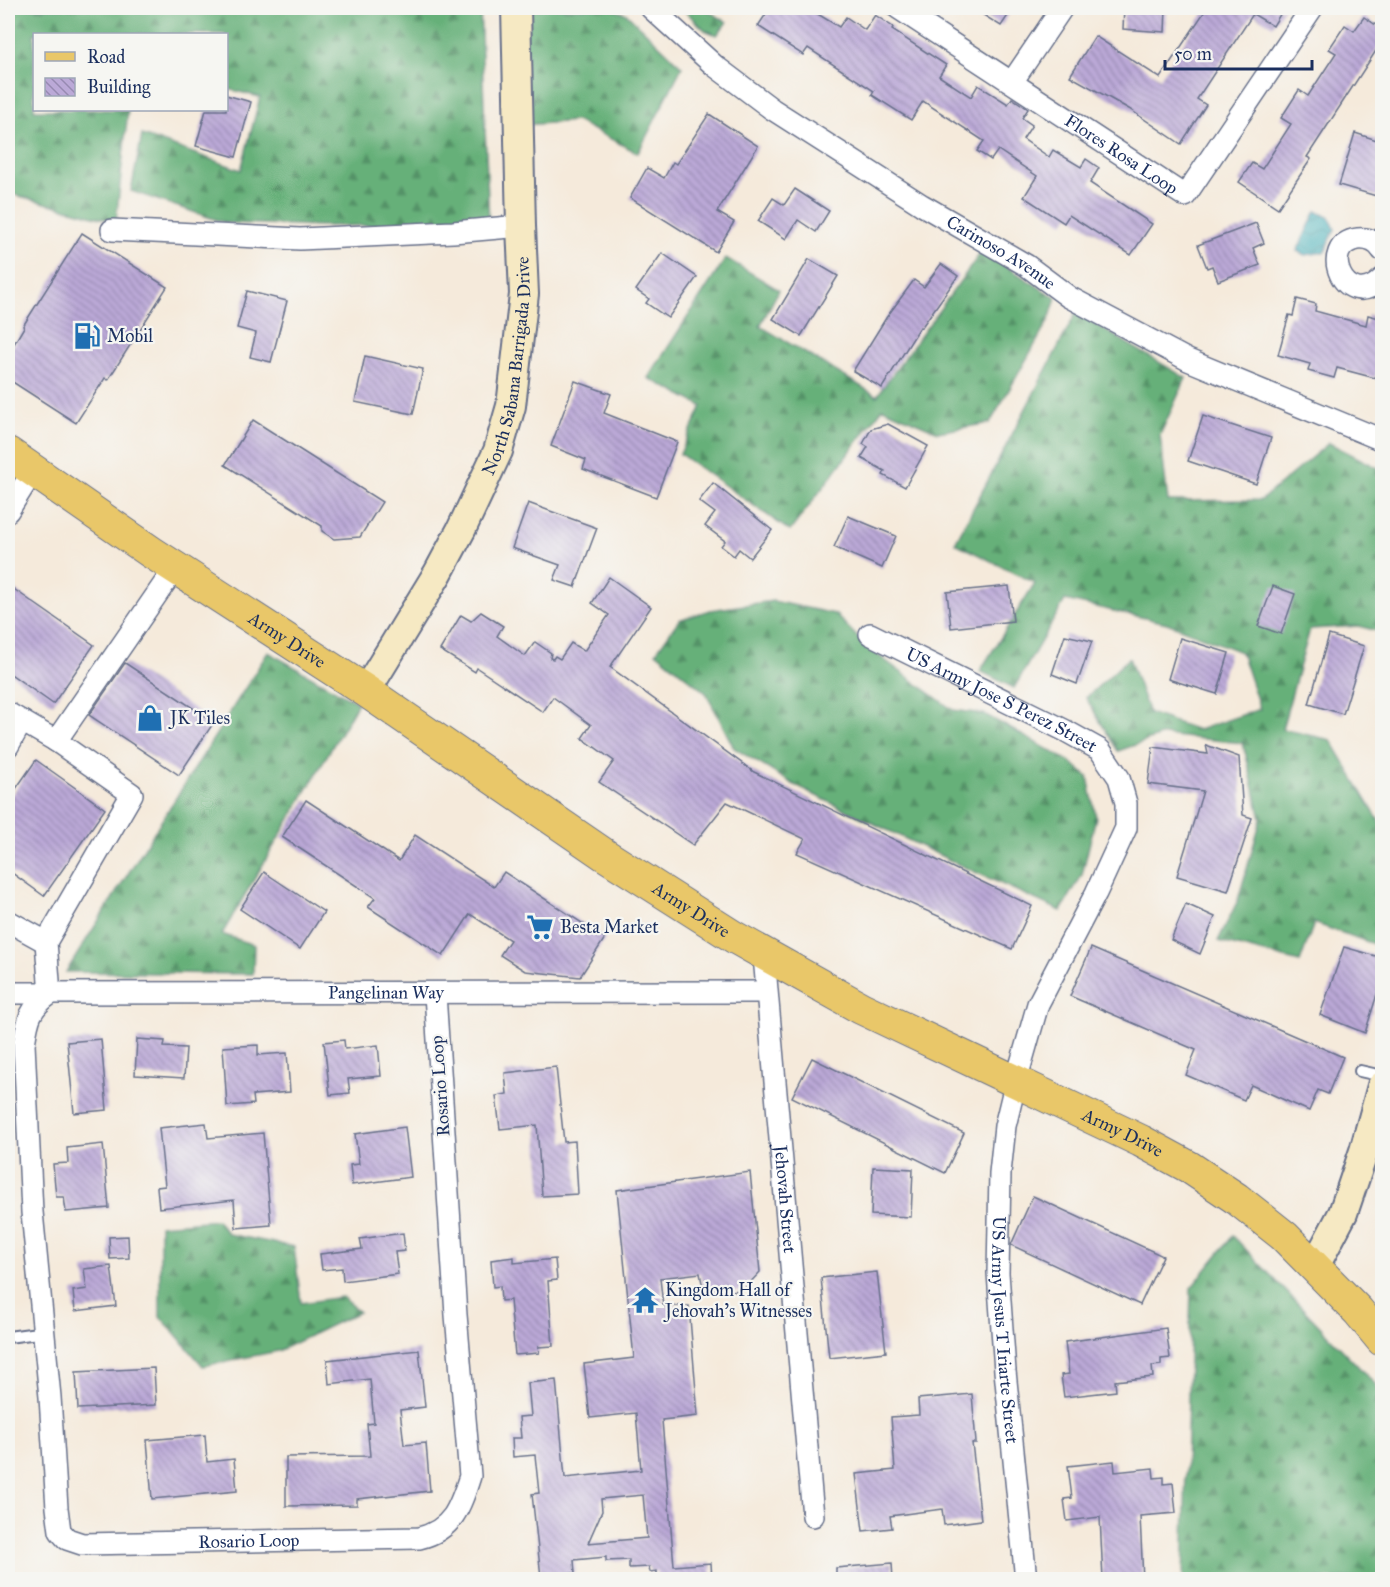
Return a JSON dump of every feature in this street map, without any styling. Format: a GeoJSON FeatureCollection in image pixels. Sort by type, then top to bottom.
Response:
{"type":"FeatureCollection","features":[{"type":"Feature","properties":{"kind":"main road","name":"North Sabana Barrigada Drive"},"geometry":{"type":"LineString","coordinates":[[366,691],[461,530],[498,451],[511,406],[524,294],[516,8]]}},
{"type":"Feature","properties":{"kind":"main road","name":"Army Drive"},"geometry":{"type":"LineString","coordinates":[[8,453],[175,568],[366,691],[605,855],[764,956],[861,1008],[1141,1141],[1189,1167],[1238,1199],[1284,1236],[1358,1311],[1383,1340]]}},
{"type":"Feature","properties":{"kind":"main road"},"geometry":{"type":"LineString","coordinates":[[1315,1266],[1343,1213],[1364,1151],[1371,1079]]}},
{"type":"Feature","properties":{"kind":"street","name":"Carinoso Avenue"},"geometry":{"type":"LineString","coordinates":[[651,8],[716,66],[772,109],[922,205],[1026,266],[1069,297],[1188,360],[1383,440]]}},
{"type":"Feature","properties":{"kind":"street","name":"Flores Rosa Loop"},"geometry":{"type":"LineString","coordinates":[[898,8],[1185,196],[1312,8]]}},
{"type":"Feature","properties":{"kind":"street"},"geometry":{"type":"LineString","coordinates":[[1012,82],[1062,8]]}},
{"type":"Feature","properties":{"kind":"street"},"geometry":{"type":"LineString","coordinates":[[112,230],[300,239],[453,232],[521,226]]}},
{"type":"Feature","properties":{"kind":"street"},"geometry":{"type":"LineString","coordinates":[[1383,250],[1373,241],[1354,240],[1346,244],[1337,261],[1342,280],[1350,286],[1359,289],[1369,288],[1383,279]]}},
{"type":"Feature","properties":{"kind":"street"},"geometry":{"type":"LineString","coordinates":[[8,511],[33,471]]}},
{"type":"Feature","properties":{"kind":"street"},"geometry":{"type":"LineString","coordinates":[[57,741],[175,568]]}},
{"type":"Feature","properties":{"kind":"street","name":"US Army Jose S Perez Street"},"geometry":{"type":"LineString","coordinates":[[870,634],[1100,750],[1119,778],[1125,803],[1126,828],[1096,893],[1038,1004],[1016,1081]]}},
{"type":"Feature","properties":{"kind":"street"},"geometry":{"type":"LineString","coordinates":[[8,746],[15,717],[57,741],[132,795],[46,942],[50,994]]}},
{"type":"Feature","properties":{"kind":"street"},"geometry":{"type":"LineString","coordinates":[[8,921],[46,942]]}},
{"type":"Feature","properties":{"kind":"street","name":"Jehovah Street"},"geometry":{"type":"LineString","coordinates":[[764,956],[813,1515]]}},
{"type":"Feature","properties":{"kind":"street","name":"Pangelinan Way"},"geometry":{"type":"LineString","coordinates":[[8,993],[766,992]]}},
{"type":"Feature","properties":{"kind":"street","name":"Rosario Loop"},"geometry":{"type":"LineString","coordinates":[[50,994],[36,1004],[28,1018],[24,1044],[32,1212],[45,1332],[60,1531],[67,1539],[82,1544],[419,1538],[430,1535],[454,1517],[462,1502],[470,1476],[452,1257],[435,994]]}},
{"type":"Feature","properties":{"kind":"street","name":"US Army Jesus T Iriarte Street"},"geometry":{"type":"LineString","coordinates":[[1016,1081],[1005,1126],[1000,1173],[998,1274],[1005,1371],[1026,1580]]}},
{"type":"Feature","properties":{"kind":"lane"},"geometry":{"type":"LineString","coordinates":[[1371,1079],[1383,1076]]}},
{"type":"Feature","properties":{"kind":"lane"},"geometry":{"type":"LineString","coordinates":[[8,1337],[45,1332]]}},
{"type":"Feature","properties":{"kind":"green space"},"geometry":{"type":"Polygon","coordinates":[[[8,8],[480,8],[489,224],[323,226],[226,223],[131,191],[142,135],[241,170],[260,97],[228,89],[228,33],[33,33],[33,111],[128,111],[116,222],[8,193],[8,8]]]}},
{"type":"Feature","properties":{"kind":"green space"},"geometry":{"type":"Polygon","coordinates":[[[521,8],[609,8],[627,14],[682,67],[638,153],[576,121],[525,125],[521,8]]]}},
{"type":"Feature","properties":{"kind":"green space"},"geometry":{"type":"Polygon","coordinates":[[[682,8],[704,8],[727,22],[717,35],[705,30],[682,8]]]}},
{"type":"Feature","properties":{"kind":"green space"},"geometry":{"type":"Polygon","coordinates":[[[982,251],[1056,298],[1049,320],[990,423],[938,432],[883,408],[790,531],[680,454],[702,406],[648,378],[726,258],[779,290],[760,326],[877,396],[982,251]]]}},
{"type":"Feature","properties":{"kind":"green space"},"geometry":{"type":"Polygon","coordinates":[[[1076,313],[1186,378],[1160,435],[1168,501],[1261,500],[1329,443],[1382,470],[1382,632],[1358,626],[1310,629],[1282,729],[1331,740],[1382,826],[1382,947],[1314,923],[1300,962],[1218,941],[1238,900],[1261,819],[1243,743],[1163,735],[1118,751],[1086,698],[1129,658],[1149,713],[1198,730],[1260,709],[1241,652],[1167,623],[1065,600],[1014,688],[980,671],[1035,583],[955,543],[1076,313]]]}},
{"type":"Feature","properties":{"kind":"green space"},"geometry":{"type":"Polygon","coordinates":[[[773,601],[835,614],[867,647],[953,710],[984,714],[1069,761],[1088,777],[1096,817],[1082,875],[1061,911],[798,787],[734,748],[706,693],[656,652],[679,620],[710,610],[773,601]]]}},
{"type":"Feature","properties":{"kind":"green space"},"geometry":{"type":"Polygon","coordinates":[[[268,652],[358,703],[222,934],[254,945],[253,974],[66,972],[268,652]]]}},
{"type":"Feature","properties":{"kind":"green space"},"geometry":{"type":"Polygon","coordinates":[[[217,1220],[228,1234],[294,1247],[301,1303],[342,1297],[359,1312],[278,1351],[203,1366],[160,1316],[160,1225],[217,1220]]]}},
{"type":"Feature","properties":{"kind":"green space"},"geometry":{"type":"Polygon","coordinates":[[[1233,1236],[1376,1385],[1382,1397],[1382,1579],[1183,1579],[1191,1288],[1233,1236]]]}},
{"type":"Feature","properties":{"kind":"water"},"geometry":{"type":"Polygon","coordinates":[[[1316,211],[1330,218],[1335,229],[1325,252],[1305,255],[1297,251],[1316,211]]]}},
{"type":"Feature","properties":{"kind":"building"},"geometry":{"type":"Polygon","coordinates":[[[770,8],[808,8],[839,27],[846,17],[865,30],[875,15],[893,27],[892,30],[946,65],[939,76],[971,97],[978,85],[1008,104],[1012,98],[1028,109],[1022,118],[1032,125],[1023,139],[1049,157],[1053,150],[1081,167],[1086,159],[1099,168],[1090,183],[1152,224],[1131,255],[1069,215],[1064,223],[1024,197],[1037,176],[998,150],[991,160],[977,151],[984,141],[923,101],[911,120],[872,95],[874,91],[808,48],[803,55],[758,26],[770,8]]]}},
{"type":"Feature","properties":{"kind":"building"},"geometry":{"type":"Polygon","coordinates":[[[972,8],[1013,8],[1001,26],[972,8]]]}},
{"type":"Feature","properties":{"kind":"building"},"geometry":{"type":"Polygon","coordinates":[[[1124,8],[1166,8],[1165,32],[1123,29],[1124,8]]]}},
{"type":"Feature","properties":{"kind":"building"},"geometry":{"type":"Polygon","coordinates":[[[1207,8],[1284,8],[1273,26],[1253,14],[1197,99],[1206,105],[1181,144],[1129,109],[1070,76],[1095,36],[1160,78],[1207,8]]]}},
{"type":"Feature","properties":{"kind":"building"},"geometry":{"type":"Polygon","coordinates":[[[1364,17],[1383,30],[1383,40],[1307,157],[1311,159],[1278,208],[1239,182],[1252,163],[1262,169],[1291,124],[1281,118],[1299,90],[1308,96],[1336,53],[1329,49],[1345,25],[1354,31],[1364,17]]]}},
{"type":"Feature","properties":{"kind":"building"},"geometry":{"type":"Polygon","coordinates":[[[228,96],[251,102],[236,157],[196,146],[206,111],[228,111],[228,96]]]}},
{"type":"Feature","properties":{"kind":"building"},"geometry":{"type":"Polygon","coordinates":[[[709,114],[758,146],[717,212],[734,222],[716,252],[630,198],[647,168],[664,178],[673,162],[676,164],[709,114]]]}},
{"type":"Feature","properties":{"kind":"building"},"geometry":{"type":"Polygon","coordinates":[[[1355,133],[1383,142],[1383,198],[1339,185],[1355,133]]]}},
{"type":"Feature","properties":{"kind":"building"},"geometry":{"type":"Polygon","coordinates":[[[795,189],[829,211],[816,232],[798,220],[786,239],[758,221],[773,198],[784,205],[795,189]]]}},
{"type":"Feature","properties":{"kind":"building"},"geometry":{"type":"Polygon","coordinates":[[[1256,223],[1264,243],[1253,248],[1260,265],[1218,281],[1212,266],[1207,268],[1198,245],[1256,223]]]}},
{"type":"Feature","properties":{"kind":"building","name":"Mobil"},"geometry":{"type":"Polygon","coordinates":[[[82,233],[167,287],[108,380],[105,378],[76,423],[8,379],[8,354],[23,326],[82,233]]]}},
{"type":"Feature","properties":{"kind":"building"},"geometry":{"type":"Polygon","coordinates":[[[662,253],[697,277],[668,318],[646,303],[649,299],[636,290],[662,253]]]}},
{"type":"Feature","properties":{"kind":"building"},"geometry":{"type":"Polygon","coordinates":[[[809,259],[838,276],[801,336],[773,319],[809,259]]]}},
{"type":"Feature","properties":{"kind":"building"},"geometry":{"type":"Polygon","coordinates":[[[941,264],[958,276],[920,327],[882,388],[853,371],[886,318],[914,280],[924,287],[941,264]]]}},
{"type":"Feature","properties":{"kind":"building"},"geometry":{"type":"Polygon","coordinates":[[[247,291],[287,301],[271,362],[250,357],[256,333],[237,328],[247,291]]]}},
{"type":"Feature","properties":{"kind":"building"},"geometry":{"type":"Polygon","coordinates":[[[1297,299],[1316,304],[1315,311],[1366,325],[1368,315],[1383,319],[1383,376],[1376,374],[1375,378],[1337,368],[1334,378],[1308,371],[1310,364],[1278,355],[1289,315],[1293,316],[1297,299]]]}},
{"type":"Feature","properties":{"kind":"building"},"geometry":{"type":"Polygon","coordinates":[[[365,356],[423,369],[413,414],[355,402],[365,356]]]}},
{"type":"Feature","properties":{"kind":"building"},"geometry":{"type":"Polygon","coordinates":[[[575,381],[611,394],[604,413],[677,442],[656,497],[583,469],[586,460],[551,446],[575,381]]]}},
{"type":"Feature","properties":{"kind":"building"},"geometry":{"type":"Polygon","coordinates":[[[1203,416],[1271,438],[1256,484],[1188,461],[1203,416]]]}},
{"type":"Feature","properties":{"kind":"building"},"geometry":{"type":"Polygon","coordinates":[[[253,420],[382,502],[360,537],[334,539],[322,531],[322,526],[225,465],[253,420]]]}},
{"type":"Feature","properties":{"kind":"building"},"geometry":{"type":"Polygon","coordinates":[[[888,424],[928,446],[905,487],[883,475],[885,471],[861,458],[868,447],[863,444],[871,429],[888,424]]]}},
{"type":"Feature","properties":{"kind":"building"},"geometry":{"type":"Polygon","coordinates":[[[713,483],[772,530],[750,558],[739,549],[734,556],[721,546],[725,541],[705,526],[715,513],[699,501],[713,483]]]}},
{"type":"Feature","properties":{"kind":"building"},"geometry":{"type":"Polygon","coordinates":[[[528,503],[597,528],[575,587],[554,580],[560,565],[512,548],[528,503]]]}},
{"type":"Feature","properties":{"kind":"building"},"geometry":{"type":"Polygon","coordinates":[[[848,516],[896,536],[882,568],[834,547],[848,516]]]}},
{"type":"Feature","properties":{"kind":"building"},"geometry":{"type":"Polygon","coordinates":[[[609,577],[651,607],[610,667],[754,772],[1032,906],[1012,949],[797,853],[805,839],[727,802],[693,845],[599,782],[614,761],[582,738],[591,725],[553,697],[543,712],[477,668],[475,672],[440,650],[461,615],[471,621],[481,612],[503,626],[497,636],[525,656],[535,642],[551,653],[550,658],[553,659],[555,656],[560,659],[571,643],[584,651],[609,615],[592,603],[609,577]]]}},
{"type":"Feature","properties":{"kind":"building"},"geometry":{"type":"Polygon","coordinates":[[[8,585],[94,645],[53,704],[8,672],[8,585]]]}},
{"type":"Feature","properties":{"kind":"building"},"geometry":{"type":"Polygon","coordinates":[[[1009,586],[1013,621],[951,628],[947,592],[1009,586]]]}},
{"type":"Feature","properties":{"kind":"building"},"geometry":{"type":"Polygon","coordinates":[[[1273,586],[1295,594],[1281,634],[1258,626],[1273,586]]]}},
{"type":"Feature","properties":{"kind":"building"},"geometry":{"type":"Polygon","coordinates":[[[1065,635],[1092,641],[1077,684],[1052,674],[1065,635]]]}},
{"type":"Feature","properties":{"kind":"building"},"geometry":{"type":"Polygon","coordinates":[[[1329,635],[1364,646],[1343,714],[1309,704],[1329,635]]]}},
{"type":"Feature","properties":{"kind":"building"},"geometry":{"type":"Polygon","coordinates":[[[1180,638],[1229,653],[1217,694],[1168,679],[1180,638]]]}},
{"type":"Feature","properties":{"kind":"building","name":"JK Tiles"},"geometry":{"type":"Polygon","coordinates":[[[125,663],[214,722],[179,775],[89,715],[125,663]]]}},
{"type":"Feature","properties":{"kind":"building"},"geometry":{"type":"Polygon","coordinates":[[[1206,745],[1239,757],[1243,815],[1252,818],[1228,891],[1177,876],[1203,791],[1148,784],[1153,747],[1208,754],[1206,745]]]}},
{"type":"Feature","properties":{"kind":"building"},"geometry":{"type":"Polygon","coordinates":[[[36,760],[105,809],[44,896],[8,870],[8,800],[36,760]]]}},
{"type":"Feature","properties":{"kind":"building"},"geometry":{"type":"Polygon","coordinates":[[[306,800],[399,861],[415,835],[494,887],[504,872],[605,938],[580,977],[525,971],[500,955],[510,940],[470,914],[443,956],[368,907],[375,898],[282,837],[306,800]]]}},
{"type":"Feature","properties":{"kind":"building"},"geometry":{"type":"Polygon","coordinates":[[[264,872],[324,912],[300,949],[240,909],[264,872]]]}},
{"type":"Feature","properties":{"kind":"building"},"geometry":{"type":"Polygon","coordinates":[[[1186,904],[1215,917],[1200,954],[1171,940],[1186,904]]]}},
{"type":"Feature","properties":{"kind":"building"},"geometry":{"type":"Polygon","coordinates":[[[1344,947],[1383,958],[1383,975],[1365,1033],[1320,1015],[1344,947]]]}},
{"type":"Feature","properties":{"kind":"building"},"geometry":{"type":"Polygon","coordinates":[[[1091,948],[1343,1057],[1328,1094],[1318,1090],[1309,1111],[1251,1085],[1244,1100],[1186,1075],[1196,1050],[1070,996],[1091,948]]]}},
{"type":"Feature","properties":{"kind":"building"},"geometry":{"type":"Polygon","coordinates":[[[101,1039],[107,1110],[74,1113],[67,1042],[101,1039]]]}},
{"type":"Feature","properties":{"kind":"building"},"geometry":{"type":"Polygon","coordinates":[[[137,1039],[165,1041],[164,1047],[186,1048],[184,1078],[135,1075],[137,1039]]]}},
{"type":"Feature","properties":{"kind":"building"},"geometry":{"type":"Polygon","coordinates":[[[344,1040],[345,1049],[378,1045],[381,1076],[348,1079],[350,1093],[330,1095],[324,1042],[344,1040]]]}},
{"type":"Feature","properties":{"kind":"building"},"geometry":{"type":"Polygon","coordinates":[[[258,1045],[258,1055],[287,1053],[290,1092],[253,1095],[254,1104],[227,1106],[223,1047],[258,1045]]]}},
{"type":"Feature","properties":{"kind":"building"},"geometry":{"type":"Polygon","coordinates":[[[812,1058],[964,1133],[945,1173],[792,1097],[812,1058]]]}},
{"type":"Feature","properties":{"kind":"building"},"geometry":{"type":"Polygon","coordinates":[[[556,1067],[564,1142],[575,1141],[578,1194],[542,1196],[537,1125],[500,1129],[496,1096],[507,1094],[505,1073],[556,1067]]]}},
{"type":"Feature","properties":{"kind":"building"},"geometry":{"type":"Polygon","coordinates":[[[206,1123],[208,1138],[263,1133],[271,1225],[236,1228],[234,1200],[159,1208],[157,1187],[165,1186],[159,1128],[206,1123]]]}},
{"type":"Feature","properties":{"kind":"building"},"geometry":{"type":"Polygon","coordinates":[[[405,1127],[411,1177],[352,1185],[350,1165],[359,1164],[355,1134],[405,1127]]]}},
{"type":"Feature","properties":{"kind":"building"},"geometry":{"type":"Polygon","coordinates":[[[103,1144],[109,1208],[66,1212],[64,1197],[56,1197],[53,1164],[68,1163],[67,1148],[103,1144]]]}},
{"type":"Feature","properties":{"kind":"building"},"geometry":{"type":"Polygon","coordinates":[[[873,1167],[913,1169],[911,1217],[871,1215],[873,1167]]]}},
{"type":"Feature","properties":{"kind":"building"},"geometry":{"type":"Polygon","coordinates":[[[750,1172],[760,1272],[743,1290],[704,1293],[700,1273],[660,1278],[663,1306],[689,1306],[698,1416],[662,1420],[674,1566],[711,1563],[712,1580],[657,1580],[657,1571],[650,1572],[649,1567],[629,1568],[629,1560],[606,1561],[606,1557],[574,1560],[575,1573],[541,1577],[532,1494],[539,1493],[535,1455],[513,1457],[512,1438],[521,1438],[519,1417],[531,1416],[528,1383],[556,1380],[565,1478],[641,1470],[636,1413],[590,1418],[584,1364],[634,1358],[617,1190],[750,1172]],[[643,1495],[601,1499],[602,1511],[588,1543],[647,1538],[643,1495]]]}},
{"type":"Feature","properties":{"kind":"building"},"geometry":{"type":"Polygon","coordinates":[[[1033,1196],[1163,1256],[1140,1305],[1011,1245],[1033,1196]]]}},
{"type":"Feature","properties":{"kind":"building"},"geometry":{"type":"Polygon","coordinates":[[[403,1233],[405,1251],[395,1252],[398,1274],[343,1281],[342,1268],[322,1270],[320,1254],[362,1249],[360,1239],[403,1233]]]}},
{"type":"Feature","properties":{"kind":"building"},"geometry":{"type":"Polygon","coordinates":[[[128,1236],[129,1258],[110,1259],[109,1237],[128,1236]]]}},
{"type":"Feature","properties":{"kind":"building"},"geometry":{"type":"Polygon","coordinates":[[[514,1257],[514,1263],[555,1259],[557,1280],[548,1281],[553,1346],[538,1347],[539,1353],[515,1355],[510,1300],[501,1301],[500,1286],[493,1287],[491,1260],[514,1257]]]}},
{"type":"Feature","properties":{"kind":"building"},"geometry":{"type":"Polygon","coordinates":[[[111,1266],[116,1306],[75,1311],[73,1291],[87,1289],[84,1269],[111,1266]]]}},
{"type":"Feature","properties":{"kind":"building"},"geometry":{"type":"Polygon","coordinates":[[[877,1272],[886,1352],[829,1358],[821,1278],[877,1272]]]}},
{"type":"Feature","properties":{"kind":"building"},"geometry":{"type":"Polygon","coordinates":[[[1166,1328],[1170,1358],[1161,1359],[1161,1365],[1152,1366],[1153,1377],[1115,1381],[1116,1391],[1064,1397],[1061,1375],[1069,1374],[1065,1342],[1166,1328]]]}},
{"type":"Feature","properties":{"kind":"building"},"geometry":{"type":"Polygon","coordinates":[[[419,1350],[425,1407],[400,1410],[404,1445],[426,1443],[430,1491],[357,1499],[357,1505],[286,1506],[286,1457],[370,1456],[367,1424],[374,1423],[370,1379],[329,1384],[327,1360],[419,1350]]]}},
{"type":"Feature","properties":{"kind":"building"},"geometry":{"type":"Polygon","coordinates":[[[154,1368],[156,1405],[78,1409],[76,1372],[154,1368]]]}},
{"type":"Feature","properties":{"kind":"building"},"geometry":{"type":"Polygon","coordinates":[[[972,1394],[976,1443],[972,1443],[981,1520],[944,1525],[942,1509],[890,1516],[892,1528],[863,1531],[856,1474],[895,1470],[891,1417],[919,1415],[918,1399],[972,1394]]]}},
{"type":"Feature","properties":{"kind":"building"},"geometry":{"type":"Polygon","coordinates":[[[205,1435],[207,1462],[234,1459],[237,1491],[152,1499],[147,1440],[205,1435]]]}},
{"type":"Feature","properties":{"kind":"building"},"geometry":{"type":"Polygon","coordinates":[[[1114,1461],[1115,1472],[1153,1468],[1154,1478],[1164,1477],[1164,1484],[1173,1483],[1176,1513],[1140,1516],[1143,1580],[1103,1580],[1100,1517],[1067,1521],[1064,1499],[1072,1498],[1068,1466],[1114,1461]]]}},
{"type":"Feature","properties":{"kind":"building"},"geometry":{"type":"Polygon","coordinates":[[[892,1563],[893,1580],[836,1580],[836,1568],[892,1563]]]}},
{"type":"Feature","properties":{"kind":"place","name":"Mobil"},"geometry":{"type":"Point","coordinates":[87,336]}},
{"type":"Feature","properties":{"kind":"place","name":"JK Tiles"},"geometry":{"type":"Point","coordinates":[150,718]}},
{"type":"Feature","properties":{"kind":"place","name":"Besta Market"},"geometry":{"type":"Point","coordinates":[540,927]}},
{"type":"Feature","properties":{"kind":"place","name":"Kingdom Hall of Jehovah’s Witnesses"},"geometry":{"type":"Point","coordinates":[645,1300]}}]}
